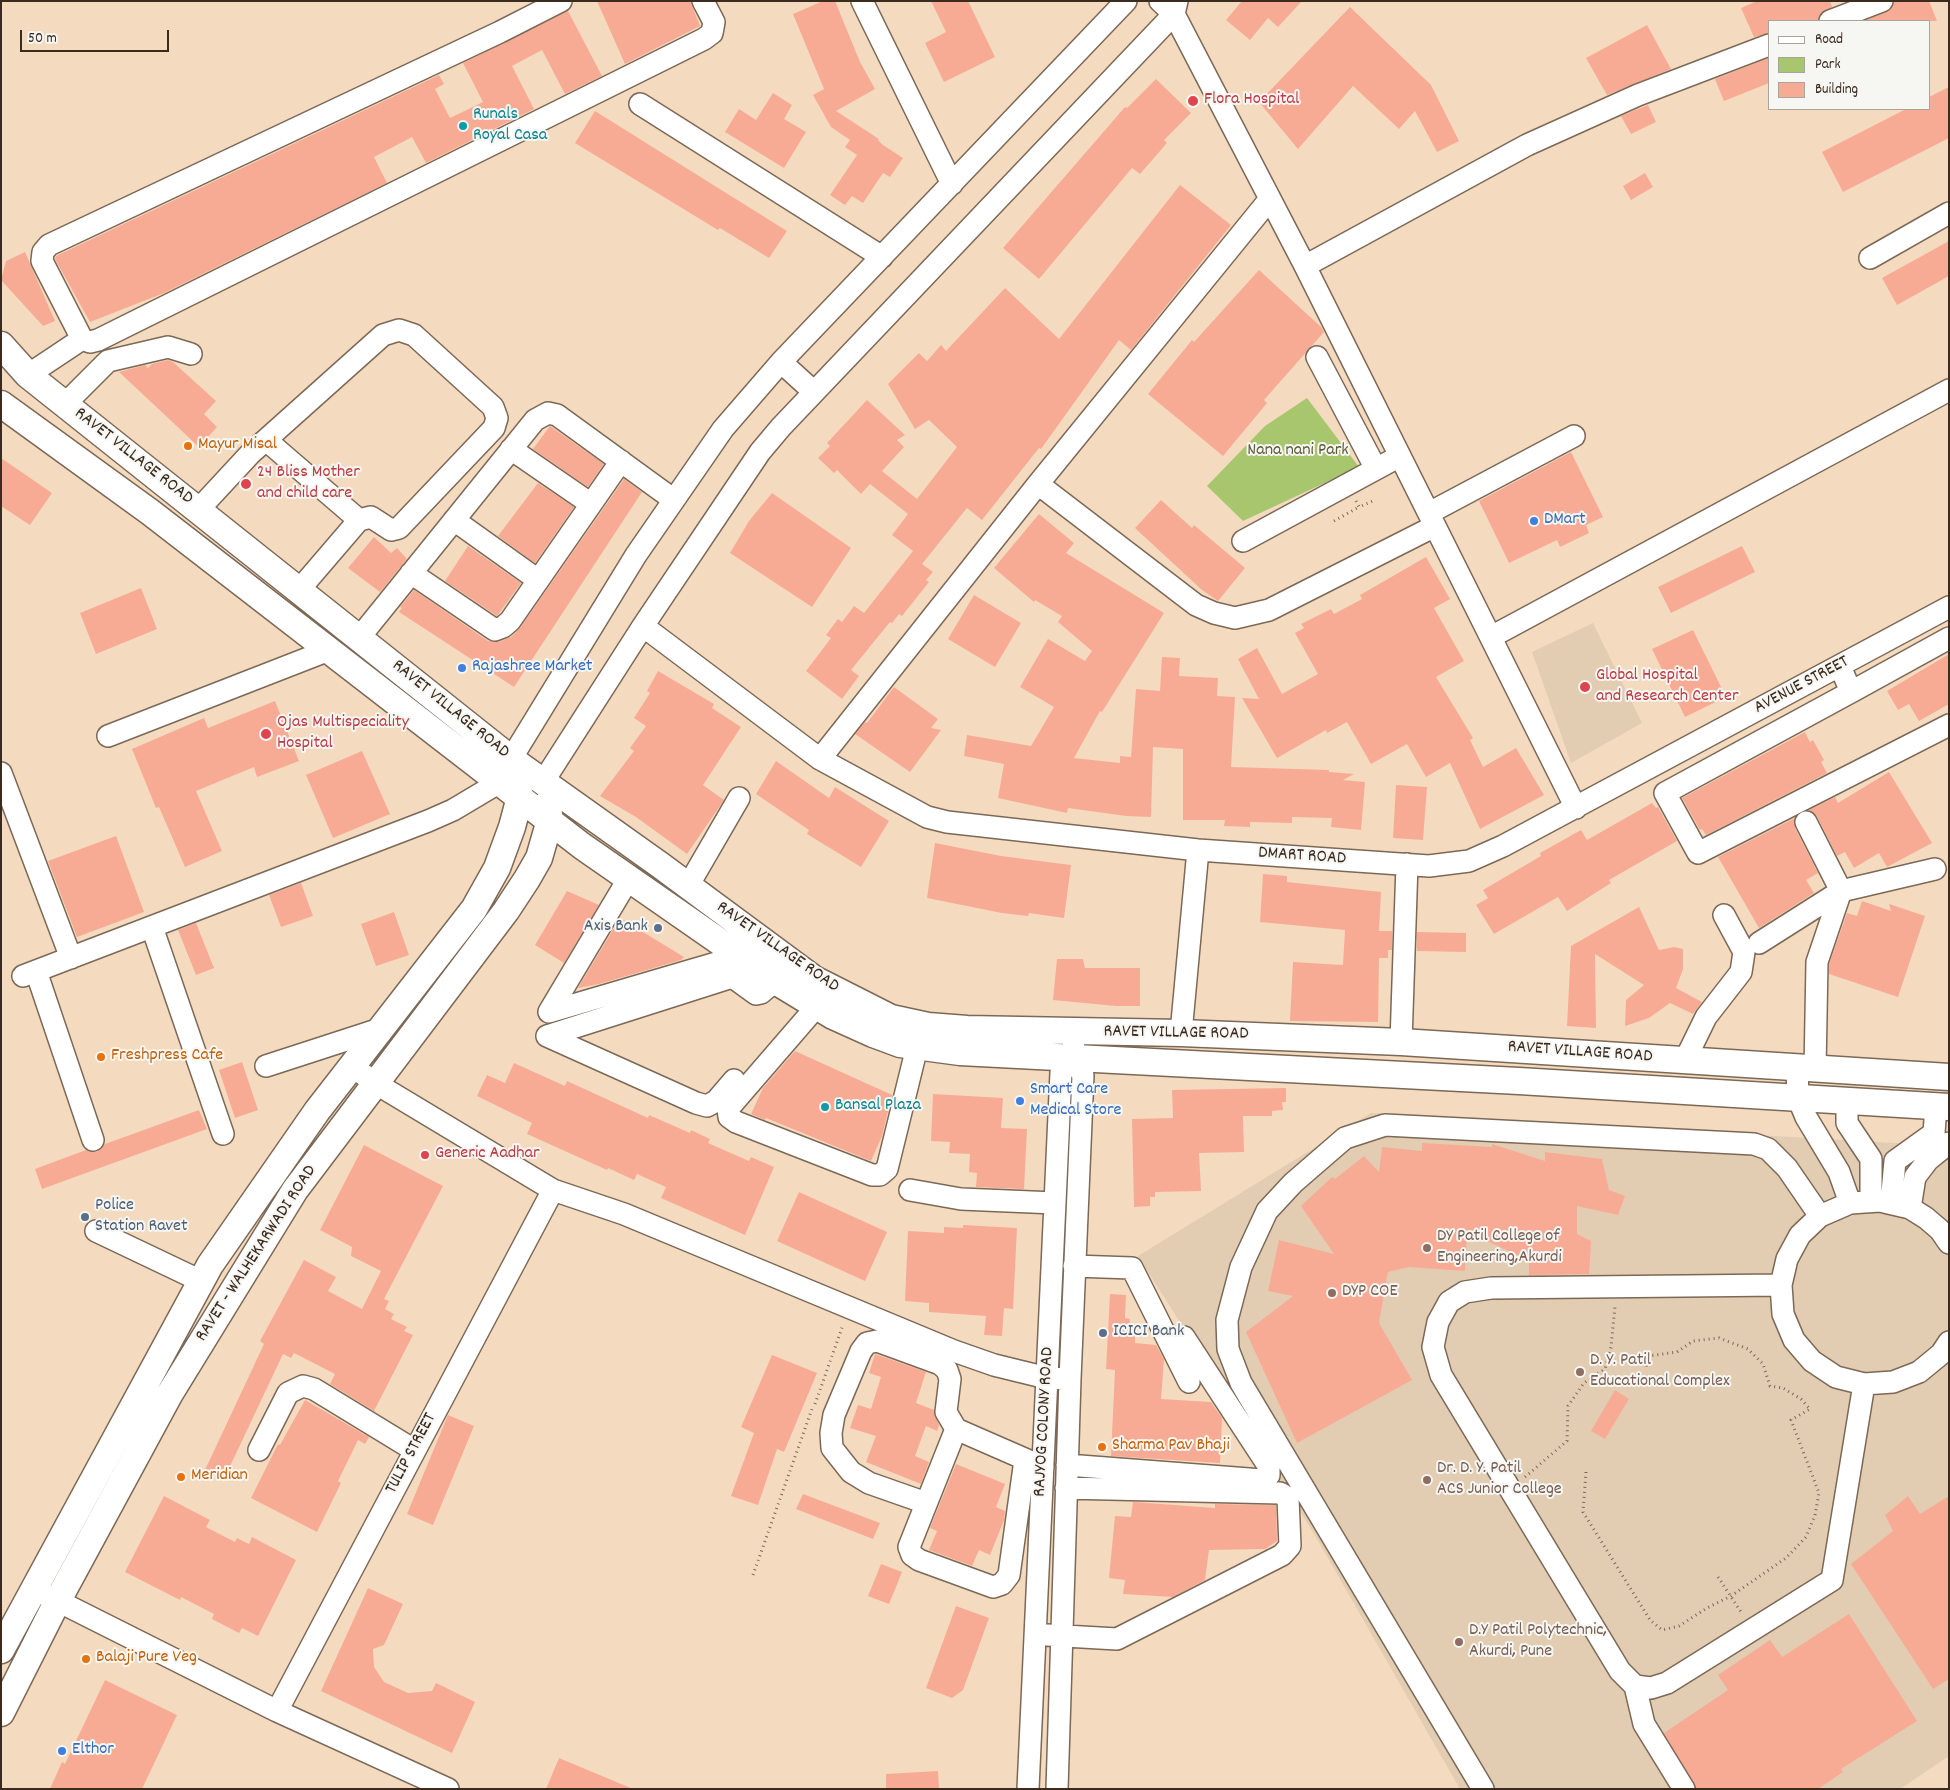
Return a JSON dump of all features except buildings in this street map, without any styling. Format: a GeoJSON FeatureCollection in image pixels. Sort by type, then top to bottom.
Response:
{"type":"FeatureCollection","features":[{"type":"Feature","properties":{"kind":"main road","name":"RAVET VILLAGE ROAD"},"geometry":{"type":"LineString","coordinates":[[1,345],[9,352],[23,371],[359,638],[510,779],[550,820],[582,846],[740,956],[810,1002],[873,1034],[917,1047],[960,1052],[1538,1082],[1942,1107]]}},
{"type":"Feature","properties":{"kind":"main road"},"geometry":{"type":"LineString","coordinates":[[1,398],[14,388],[23,371]]}},
{"type":"Feature","properties":{"kind":"main road","name":"RAVET VILLAGE ROAD"},"geometry":{"type":"LineString","coordinates":[[1,404],[150,512],[328,650],[510,779],[543,782],[814,979],[853,1001],[891,1018],[928,1026],[967,1029],[1181,1033],[1401,1042],[1949,1077]]}},
{"type":"Feature","properties":{"kind":"main road","name":"RAVET - WALHEKARWADI ROAD"},"geometry":{"type":"LineString","coordinates":[[1,1650],[201,1281],[280,1162],[380,1029],[474,909],[497,868],[510,779]]}},
{"type":"Feature","properties":{"kind":"main road"},"geometry":{"type":"LineString","coordinates":[[543,782],[550,820]]}},
{"type":"Feature","properties":{"kind":"main road","name":"RAVET - WALHEKARWADI ROAD"},"geometry":{"type":"LineString","coordinates":[[1,1713],[57,1602],[169,1395],[221,1310],[295,1190],[528,880],[539,858],[550,820]]}},
{"type":"Feature","properties":{"kind":"street"},"geometry":{"type":"LineString","coordinates":[[561,1],[500,32],[49,245],[43,252],[42,261],[82,339],[90,342],[98,340],[704,39],[712,33],[714,22],[703,1]]}},
{"type":"Feature","properties":{"kind":"street"},"geometry":{"type":"LineString","coordinates":[[862,1],[952,184]]}},
{"type":"Feature","properties":{"kind":"street"},"geometry":{"type":"LineString","coordinates":[[93,1140],[30,973],[436,817],[453,810],[510,779],[636,555],[722,429],[781,362],[1126,1]]}},
{"type":"Feature","properties":{"kind":"street"},"geometry":{"type":"LineString","coordinates":[[1833,20],[1882,1]]}},
{"type":"Feature","properties":{"kind":"street"},"geometry":{"type":"LineString","coordinates":[[543,782],[643,626],[760,452],[1170,5],[1269,200],[1306,266],[1576,808]]}},
{"type":"Feature","properties":{"kind":"street"},"geometry":{"type":"LineString","coordinates":[[1306,266],[1527,145],[1638,95],[1768,45]]}},
{"type":"Feature","properties":{"kind":"street"},"geometry":{"type":"LineString","coordinates":[[640,104],[882,257]]}},
{"type":"Feature","properties":{"kind":"street"},"geometry":{"type":"LineString","coordinates":[[820,760],[1038,484],[1269,200]]}},
{"type":"Feature","properties":{"kind":"street"},"geometry":{"type":"LineString","coordinates":[[1870,258],[1949,213]]}},
{"type":"Feature","properties":{"kind":"street"},"geometry":{"type":"LineString","coordinates":[[199,509],[266,440],[383,335],[398,330],[414,335],[493,407],[497,418],[494,428],[399,528],[391,530],[371,517],[360,520],[299,590]]}},
{"type":"Feature","properties":{"kind":"street"},"geometry":{"type":"LineString","coordinates":[[23,371],[82,339]]}},
{"type":"Feature","properties":{"kind":"street"},"geometry":{"type":"LineString","coordinates":[[65,404],[108,360],[168,347],[190,354]]}},
{"type":"Feature","properties":{"kind":"street"},"geometry":{"type":"LineString","coordinates":[[1317,357],[1376,469]]}},
{"type":"Feature","properties":{"kind":"street"},"geometry":{"type":"LineString","coordinates":[[781,362],[814,392]]}},
{"type":"Feature","properties":{"kind":"street"},"geometry":{"type":"LineString","coordinates":[[1491,637],[1949,390]]}},
{"type":"Feature","properties":{"kind":"street"},"geometry":{"type":"LineString","coordinates":[[359,638],[535,420],[548,413],[557,415],[674,500]]}},
{"type":"Feature","properties":{"kind":"street"},"geometry":{"type":"LineString","coordinates":[[1038,484],[1196,605],[1214,613],[1235,618],[1268,610],[1432,519],[1574,436]]}},
{"type":"Feature","properties":{"kind":"street"},"geometry":{"type":"LineString","coordinates":[[266,440],[360,520]]}},
{"type":"Feature","properties":{"kind":"street"},"geometry":{"type":"LineString","coordinates":[[511,449],[591,504]]}},
{"type":"Feature","properties":{"kind":"street"},"geometry":{"type":"LineString","coordinates":[[1243,541],[1400,456]]}},
{"type":"Feature","properties":{"kind":"street"},"geometry":{"type":"LineString","coordinates":[[411,573],[494,630],[503,627],[510,621],[621,462]]}},
{"type":"Feature","properties":{"kind":"street"},"geometry":{"type":"LineString","coordinates":[[454,520],[538,580]]}},
{"type":"Feature","properties":{"kind":"street","name":"AVENUE STREET"},"geometry":{"type":"LineString","coordinates":[[1576,808],[1949,607]]}},
{"type":"Feature","properties":{"kind":"street","name":"DMART ROAD"},"geometry":{"type":"LineString","coordinates":[[643,626],[820,760],[909,809],[948,822],[1198,850],[1429,866],[1469,861],[1576,808]]}},
{"type":"Feature","properties":{"kind":"street"},"geometry":{"type":"LineString","coordinates":[[1949,638],[1665,793],[1698,853],[1949,725]]}},
{"type":"Feature","properties":{"kind":"street"},"geometry":{"type":"LineString","coordinates":[[108,736],[328,650]]}},
{"type":"Feature","properties":{"kind":"street"},"geometry":{"type":"LineString","coordinates":[[1840,666],[1851,692]]}},
{"type":"Feature","properties":{"kind":"street"},"geometry":{"type":"LineString","coordinates":[[1,773],[71,958]]}},
{"type":"Feature","properties":{"kind":"street"},"geometry":{"type":"LineString","coordinates":[[688,886],[739,798]]}},
{"type":"Feature","properties":{"kind":"street"},"geometry":{"type":"LineString","coordinates":[[1806,822],[1841,891],[1817,962],[1806,1069],[1798,1098],[1806,1117],[1839,1172],[1850,1203]]}},
{"type":"Feature","properties":{"kind":"street"},"geometry":{"type":"LineString","coordinates":[[1181,1033],[1198,850]]}},
{"type":"Feature","properties":{"kind":"street"},"geometry":{"type":"LineString","coordinates":[[1401,1042],[1407,864]]}},
{"type":"Feature","properties":{"kind":"street"},"geometry":{"type":"LineString","coordinates":[[1759,943],[1841,891],[1935,869]]}},
{"type":"Feature","properties":{"kind":"street"},"geometry":{"type":"LineString","coordinates":[[629,878],[550,1012],[740,956]]}},
{"type":"Feature","properties":{"kind":"street"},"geometry":{"type":"LineString","coordinates":[[1685,1060],[1706,1018],[1741,972],[1744,952],[1724,915]]}},
{"type":"Feature","properties":{"kind":"street"},"geometry":{"type":"LineString","coordinates":[[152,927],[223,1134]]}},
{"type":"Feature","properties":{"kind":"street"},"geometry":{"type":"LineString","coordinates":[[776,980],[761,993],[756,994],[734,978],[729,978],[548,1036],[696,1103],[707,1106],[716,1101],[810,1002]]}},
{"type":"Feature","properties":{"kind":"street"},"geometry":{"type":"LineString","coordinates":[[810,1002],[728,1109],[729,1117],[736,1122],[872,1175],[880,1175],[887,1169],[917,1047]]}},
{"type":"Feature","properties":{"kind":"street"},"geometry":{"type":"LineString","coordinates":[[266,1066],[380,1029]]}},
{"type":"Feature","properties":{"kind":"street","name":"RAJYOG COLONY ROAD"},"geometry":{"type":"LineString","coordinates":[[1028,1789],[1036,1635],[1034,1464],[1047,1378],[1061,1072],[1072,1059],[1074,1032]]}},
{"type":"Feature","properties":{"kind":"street","name":"RAJYOG COLONY ROAD"},"geometry":{"type":"LineString","coordinates":[[1057,1789],[1074,1266],[1083,1075],[1072,1059]]}},
{"type":"Feature","properties":{"kind":"street"},"geometry":{"type":"LineString","coordinates":[[352,1066],[375,1083],[553,1190],[624,1214],[954,1351],[994,1365],[1047,1378],[1070,1379]]}},
{"type":"Feature","properties":{"kind":"street"},"geometry":{"type":"LineString","coordinates":[[1846,1101],[1847,1123],[1871,1159],[1890,1204]]}},
{"type":"Feature","properties":{"kind":"street"},"geometry":{"type":"LineString","coordinates":[[1890,1204],[1895,1161],[1934,1133],[1942,1107]]}},
{"type":"Feature","properties":{"kind":"street"},"geometry":{"type":"LineString","coordinates":[[1484,1789],[1241,1383],[1228,1349],[1227,1320],[1241,1267],[1267,1212],[1293,1183],[1345,1138],[1385,1125],[1754,1144],[1768,1149],[1787,1168],[1820,1216]]}},
{"type":"Feature","properties":{"kind":"street"},"geometry":{"type":"LineString","coordinates":[[1890,1204],[1928,1160],[1949,1143]]}},
{"type":"Feature","properties":{"kind":"street","name":"TULIP STREET"},"geometry":{"type":"LineString","coordinates":[[277,1711],[553,1190]]}},
{"type":"Feature","properties":{"kind":"street"},"geometry":{"type":"LineString","coordinates":[[910,1190],[961,1199],[1055,1202]]}},
{"type":"Feature","properties":{"kind":"street"},"geometry":{"type":"LineString","coordinates":[[1946,1232],[1926,1218],[1890,1204],[1850,1203],[1820,1216],[1800,1235],[1786,1259],[1780,1285],[1783,1314],[1794,1340],[1812,1362],[1836,1377],[1864,1384],[1892,1382],[1919,1372],[1941,1354],[1949,1342]]}},
{"type":"Feature","properties":{"kind":"street"},"geometry":{"type":"LineString","coordinates":[[96,1230],[201,1281]]}},
{"type":"Feature","properties":{"kind":"street"},"geometry":{"type":"LineString","coordinates":[[1074,1266],[1132,1268],[1189,1382]]}},
{"type":"Feature","properties":{"kind":"street"},"geometry":{"type":"LineString","coordinates":[[1684,1789],[1644,1724],[1635,1686],[1620,1671],[1442,1375],[1433,1347],[1438,1322],[1449,1302],[1465,1292],[1491,1288],[1780,1285]]}},
{"type":"Feature","properties":{"kind":"street"},"geometry":{"type":"LineString","coordinates":[[1067,1465],[1262,1480],[1269,1475],[1269,1467],[1184,1337]]}},
{"type":"Feature","properties":{"kind":"street"},"geometry":{"type":"LineString","coordinates":[[926,1503],[869,1483],[851,1472],[832,1448],[831,1433],[834,1415],[861,1351],[867,1343],[877,1341],[940,1364],[947,1370],[950,1379],[946,1412],[956,1429],[1034,1464],[1009,1575],[1002,1584],[993,1587],[919,1560],[912,1555],[909,1547],[956,1429]]}},
{"type":"Feature","properties":{"kind":"street"},"geometry":{"type":"LineString","coordinates":[[1635,1686],[1651,1688],[1667,1683],[1832,1580],[1864,1384]]}},
{"type":"Feature","properties":{"kind":"street"},"geometry":{"type":"LineString","coordinates":[[259,1450],[288,1393],[304,1386],[314,1389],[414,1450]]}},
{"type":"Feature","properties":{"kind":"street"},"geometry":{"type":"LineString","coordinates":[[1036,1635],[1117,1639],[1282,1555],[1290,1546],[1288,1498],[1280,1493],[1066,1488]]}},
{"type":"Feature","properties":{"kind":"street"},"geometry":{"type":"LineString","coordinates":[[33,1588],[57,1602],[277,1711],[448,1789]]}},
{"type":"Feature","properties":{"kind":"path"},"geometry":{"type":"LineString","coordinates":[[1334,522],[1359,507]]}},
{"type":"Feature","properties":{"kind":"path"},"geometry":{"type":"LineString","coordinates":[[1510,1489],[1568,1441],[1568,1406],[1584,1383],[1604,1369],[1611,1348],[1617,1287]]}},
{"type":"Feature","properties":{"kind":"path"},"geometry":{"type":"LineString","coordinates":[[754,1575],[849,1308]]}},
{"type":"Feature","properties":{"kind":"path"},"geometry":{"type":"LineString","coordinates":[[1586,1472],[1584,1512],[1650,1620],[1662,1630],[1679,1626],[1707,1608],[1731,1596],[1786,1558],[1806,1537],[1815,1515],[1819,1493],[1791,1420],[1810,1409],[1801,1399],[1783,1388],[1770,1386],[1763,1364],[1748,1349],[1719,1338],[1693,1341],[1677,1352],[1648,1356],[1646,1367]]}},
{"type":"Feature","properties":{"kind":"path"},"geometry":{"type":"LineString","coordinates":[[1718,1577],[1753,1630]]}},
{"type":"Feature","properties":{"kind":"shaded area","name":"Global Hospital and Research Center"},"geometry":{"type":"Polygon","coordinates":[[[1593,623],[1642,723],[1571,763],[1532,652],[1593,623]]]}},
{"type":"Feature","properties":{"kind":"shaded area","name":"D. Y. Patil Educational Complex"},"geometry":{"type":"Polygon","coordinates":[[[1371,1113],[1949,1146],[1949,1756],[1900,1789],[1460,1789],[1313,1532],[1138,1256],[1371,1113]]]}},
{"type":"Feature","properties":{"kind":"green space","name":"Nana nani Park"},"geometry":{"type":"Polygon","coordinates":[[[1307,398],[1359,467],[1243,521],[1207,486],[1265,426],[1307,398]]]}},
{"type":"Feature","properties":{"kind":"place","name":"Flora Hospital"},"geometry":{"type":"Point","coordinates":[1193,101]}},
{"type":"Feature","properties":{"kind":"place","name":"Runals Royal Casa"},"geometry":{"type":"Point","coordinates":[463,126]}},
{"type":"Feature","properties":{"kind":"place","name":"Mayur Misal"},"geometry":{"type":"Point","coordinates":[188,446]}},
{"type":"Feature","properties":{"kind":"place","name":"24 Bliss Mother and child care"},"geometry":{"type":"Point","coordinates":[246,484]}},
{"type":"Feature","properties":{"kind":"place","name":"DMart"},"geometry":{"type":"Point","coordinates":[1534,521]}},
{"type":"Feature","properties":{"kind":"place","name":"Rajashree Market"},"geometry":{"type":"Point","coordinates":[462,668]}},
{"type":"Feature","properties":{"kind":"place","name":"Global Hospital and Research Center"},"geometry":{"type":"Point","coordinates":[1585,687]}},
{"type":"Feature","properties":{"kind":"place","name":"Ojas Multispeciality Hospital"},"geometry":{"type":"Point","coordinates":[266,734]}},
{"type":"Feature","properties":{"kind":"place","name":"Axis Bank"},"geometry":{"type":"Point","coordinates":[658,928]}},
{"type":"Feature","properties":{"kind":"place","name":"Freshpress Cafe"},"geometry":{"type":"Point","coordinates":[101,1057]}},
{"type":"Feature","properties":{"kind":"place","name":"Smart Care Medical Store"},"geometry":{"type":"Point","coordinates":[1020,1101]}},
{"type":"Feature","properties":{"kind":"place","name":"Bansal Plaza"},"geometry":{"type":"Point","coordinates":[825,1107]}},
{"type":"Feature","properties":{"kind":"place","name":"Generic Aadhar"},"geometry":{"type":"Point","coordinates":[425,1155]}},
{"type":"Feature","properties":{"kind":"place","name":"Police Station Ravet"},"geometry":{"type":"Point","coordinates":[85,1217]}},
{"type":"Feature","properties":{"kind":"place","name":"DY Patil College of Engineering,Akurdi"},"geometry":{"type":"Point","coordinates":[1427,1248]}},
{"type":"Feature","properties":{"kind":"place","name":"DYP COE"},"geometry":{"type":"Point","coordinates":[1332,1293]}},
{"type":"Feature","properties":{"kind":"place","name":"ICICI Bank"},"geometry":{"type":"Point","coordinates":[1103,1333]}},
{"type":"Feature","properties":{"kind":"place","name":"D. Y. Patil Educational Complex"},"geometry":{"type":"Point","coordinates":[1580,1372]}},
{"type":"Feature","properties":{"kind":"place","name":"Sharma Pav Bhaji"},"geometry":{"type":"Point","coordinates":[1102,1447]}},
{"type":"Feature","properties":{"kind":"place","name":"Meridian"},"geometry":{"type":"Point","coordinates":[181,1477]}},
{"type":"Feature","properties":{"kind":"place","name":"Dr. D. Y. Patil ACS Junior College"},"geometry":{"type":"Point","coordinates":[1427,1480]}},
{"type":"Feature","properties":{"kind":"place","name":"D.Y Patil Polytechnic, Akurdi, Pune"},"geometry":{"type":"Point","coordinates":[1459,1642]}},
{"type":"Feature","properties":{"kind":"place","name":"Balaji Pure Veg"},"geometry":{"type":"Point","coordinates":[86,1659]}},
{"type":"Feature","properties":{"kind":"place","name":"Elthor"},"geometry":{"type":"Point","coordinates":[62,1751]}}]}
